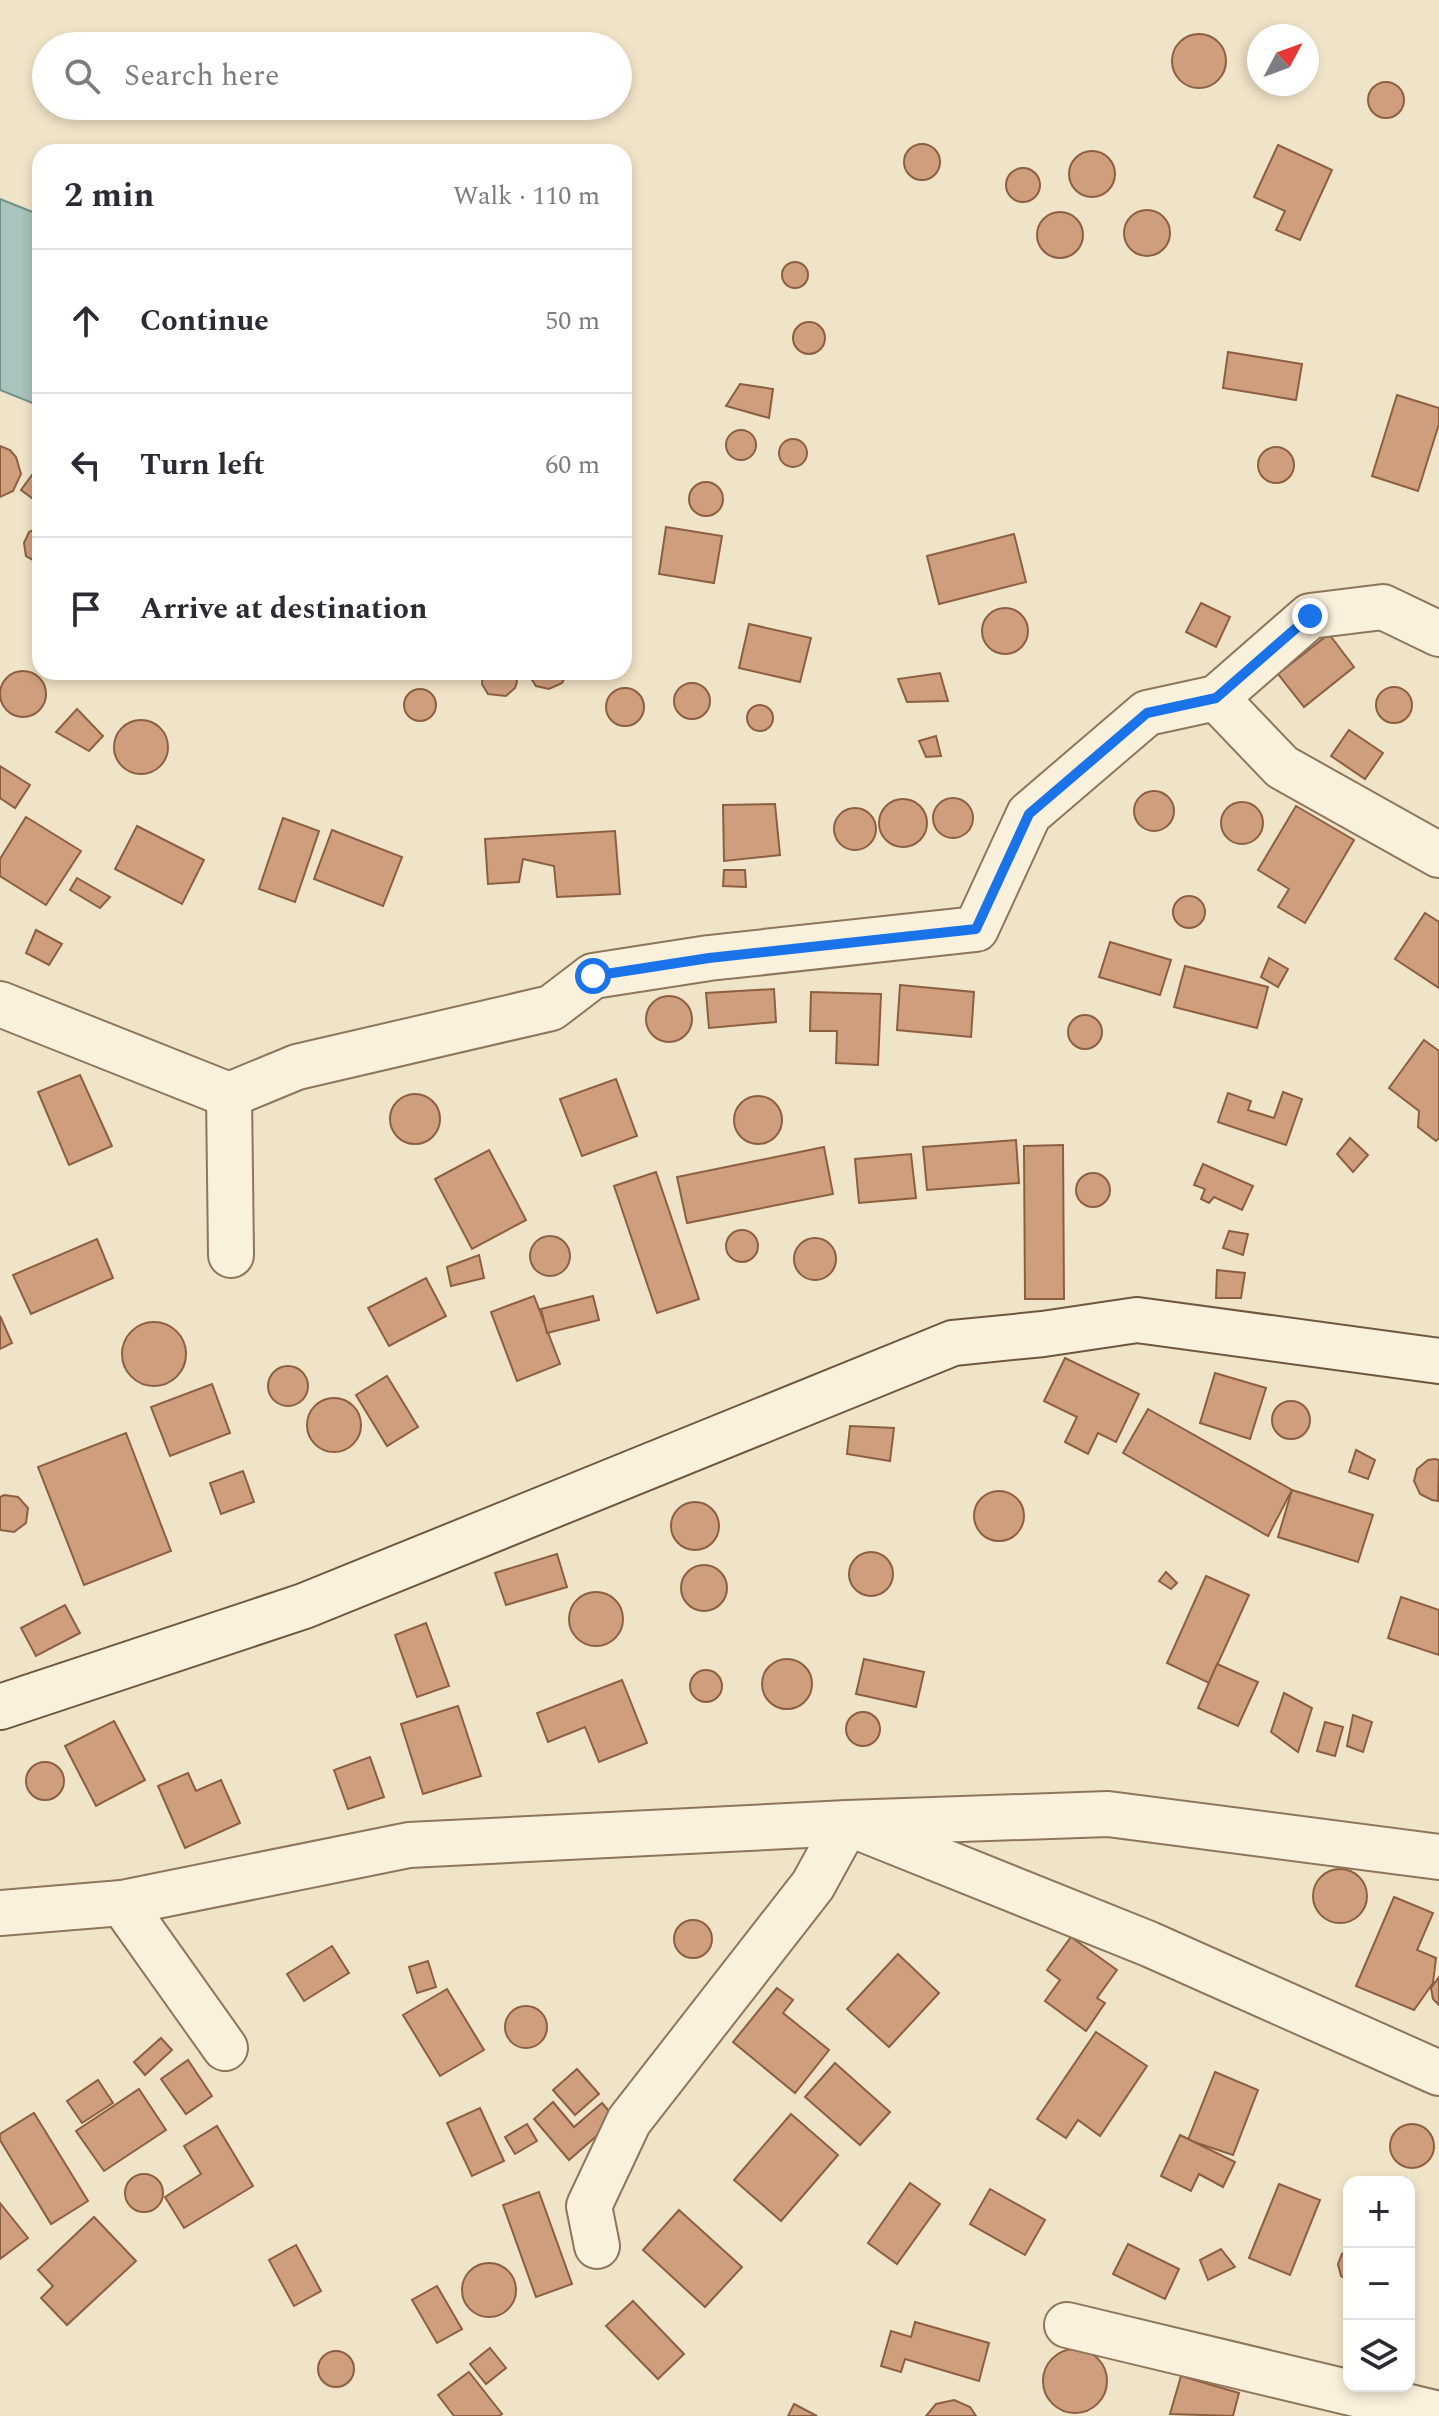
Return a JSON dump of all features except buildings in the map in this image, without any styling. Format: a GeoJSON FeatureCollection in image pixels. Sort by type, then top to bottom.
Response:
{"type":"FeatureCollection","features":[{"type":"Feature","properties":{"kind":"street"},"geometry":{"type":"LineString","coordinates":[[0,1004],[229,1095],[297,1067],[551,1008],[593,976],[709,958],[976,929],[1029,814],[1147,713],[1216,698],[1310,616],[1383,607],[1439,634]]}},
{"type":"Feature","properties":{"kind":"street"},"geometry":{"type":"LineString","coordinates":[[1216,698],[1282,767],[1439,855]]}},
{"type":"Feature","properties":{"kind":"street"},"geometry":{"type":"LineString","coordinates":[[229,1095],[231,1255]]}},
{"type":"Feature","properties":{"kind":"street"},"geometry":{"type":"LineString","coordinates":[[0,1707],[304,1606],[953,1343],[1137,1320],[1439,1361]]}},
{"type":"Feature","properties":{"kind":"street"},"geometry":{"type":"LineString","coordinates":[[0,1913],[122,1903],[409,1845],[847,1823],[1108,1814],[1439,1857]]}},
{"type":"Feature","properties":{"kind":"street"},"geometry":{"type":"LineString","coordinates":[[847,1823],[1149,1944],[1439,2073]]}},
{"type":"Feature","properties":{"kind":"street"},"geometry":{"type":"LineString","coordinates":[[597,2246],[589,2206],[629,2121],[813,1885],[847,1823]]}},
{"type":"Feature","properties":{"kind":"street"},"geometry":{"type":"LineString","coordinates":[[122,1903],[225,2048]]}},
{"type":"Feature","properties":{"kind":"street"},"geometry":{"type":"LineString","coordinates":[[1067,2325],[1439,2414]]}},
{"type":"Feature","properties":{"kind":"water"},"geometry":{"type":"Polygon","coordinates":[[[0,199],[32,212],[32,403],[0,390],[0,199]]]}},
{"type":"Feature","properties":{"kind":"route"},"geometry":{"type":"LineString","coordinates":[[593,976],[709,958],[976,929],[1029,814],[1147,713],[1216,698],[1310,616]]}}]}
